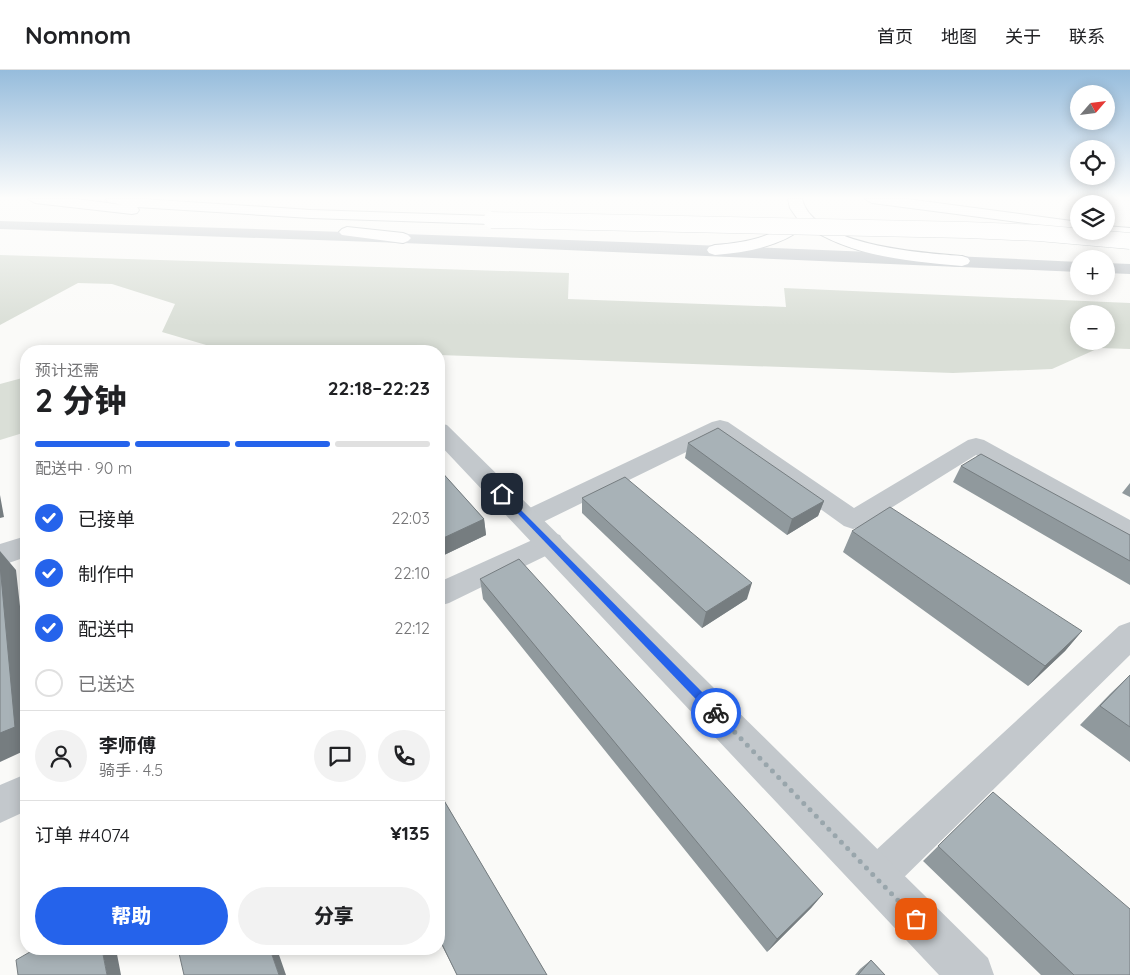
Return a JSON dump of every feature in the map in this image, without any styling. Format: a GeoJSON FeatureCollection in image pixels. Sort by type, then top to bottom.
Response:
{"type":"FeatureCollection","features":[{"type":"Feature","properties":{"kind":"highway"},"geometry":{"type":"LineString","coordinates":[[714,250],[737,248],[768,241]]}},
{"type":"Feature","properties":{"kind":"highway"},"geometry":{"type":"LineString","coordinates":[[850,241],[904,255],[962,261]]}},
{"type":"Feature","properties":{"kind":"street"},"geometry":{"type":"LineString","coordinates":[[487,241],[1070,267]]}},
{"type":"Feature","properties":{"kind":"street"},"geometry":{"type":"LineString","coordinates":[[962,261],[1070,262]]}},
{"type":"Feature","properties":{"kind":"street"},"geometry":{"type":"LineString","coordinates":[[1115,263],[1130,264]]}},
{"type":"Feature","properties":{"kind":"street"},"geometry":{"type":"LineString","coordinates":[[1115,268],[1130,269]]}},
{"type":"Feature","properties":{"kind":"street"},"geometry":{"type":"LineString","coordinates":[[445,591],[539,531],[720,427],[853,520],[976,445],[1130,532]]}},
{"type":"Feature","properties":{"kind":"street"},"geometry":{"type":"LineString","coordinates":[[445,436],[971,975]]}},
{"type":"Feature","properties":{"kind":"street"},"geometry":{"type":"LineString","coordinates":[[0,555],[20,548]]}},
{"type":"Feature","properties":{"kind":"street"},"geometry":{"type":"LineString","coordinates":[[876,877],[1130,635]]}},
{"type":"Feature","properties":{"kind":"street"},"geometry":{"type":"LineString","coordinates":[[0,804],[20,795]]}},
{"type":"Feature","properties":{"kind":"shaded area"},"geometry":{"type":"Polygon","coordinates":[[[0,255],[569,273],[568,299],[786,307],[784,288],[1130,303],[1130,349],[1115,349],[1115,305],[1070,305],[1070,350],[1095,350],[1052,369],[953,373],[445,355],[445,345],[206,345],[162,332],[175,304],[112,284],[78,283],[0,325],[0,255]]]}},
{"type":"Feature","properties":{"kind":"shaded area"},"geometry":{"type":"Polygon","coordinates":[[[20,379],[20,434],[0,440],[0,384],[20,379]]]}},
{"type":"Feature","properties":{"kind":"building"},"geometry":{"type":"Polygon","coordinates":[[[718,428],[824,501],[792,519],[688,443],[718,428]]]}},
{"type":"Feature","properties":{"kind":"building"},"geometry":{"type":"Polygon","coordinates":[[[981,454],[1130,535],[1130,561],[961,466],[981,454]]]}},
{"type":"Feature","properties":{"kind":"building"},"geometry":{"type":"Polygon","coordinates":[[[445,476],[484,519],[445,537],[445,476]]]}},
{"type":"Feature","properties":{"kind":"building"},"geometry":{"type":"Polygon","coordinates":[[[625,477],[752,583],[706,612],[582,498],[625,477]]]}},
{"type":"Feature","properties":{"kind":"building"},"geometry":{"type":"Polygon","coordinates":[[[890,507],[1082,631],[1045,666],[852,531],[890,507]]]}},
{"type":"Feature","properties":{"kind":"building"},"geometry":{"type":"Polygon","coordinates":[[[519,559],[823,894],[777,939],[480,579],[519,559]]]}},
{"type":"Feature","properties":{"kind":"building"},"geometry":{"type":"Polygon","coordinates":[[[0,565],[15,727],[0,733],[0,565]]]}},
{"type":"Feature","properties":{"kind":"building"},"geometry":{"type":"Polygon","coordinates":[[[1130,675],[1130,727],[1100,706],[1130,675]]]}},
{"type":"Feature","properties":{"kind":"building"},"geometry":{"type":"Polygon","coordinates":[[[993,792],[1130,909],[1130,975],[1074,975],[938,846],[993,792]]]}},
{"type":"Feature","properties":{"kind":"building"},"geometry":{"type":"Polygon","coordinates":[[[445,802],[547,975],[457,975],[445,950],[445,802]]]}},
{"type":"Feature","properties":{"kind":"building"},"geometry":{"type":"Polygon","coordinates":[[[25,955],[103,955],[107,975],[18,975],[16,960],[25,955]]]}},
{"type":"Feature","properties":{"kind":"building"},"geometry":{"type":"Polygon","coordinates":[[[179,955],[272,955],[279,975],[184,975],[179,955]]]}},
{"type":"Feature","properties":{"kind":"building"},"geometry":{"type":"Polygon","coordinates":[[[871,960],[885,975],[858,975],[871,960]]]}},
{"type":"Feature","properties":{"kind":"way so far"},"geometry":{"type":"LineString","coordinates":[[716,713],[916,919]]}},
{"type":"Feature","properties":{"kind":"route"},"geometry":{"type":"LineString","coordinates":[[502,494],[716,713]]}}]}
